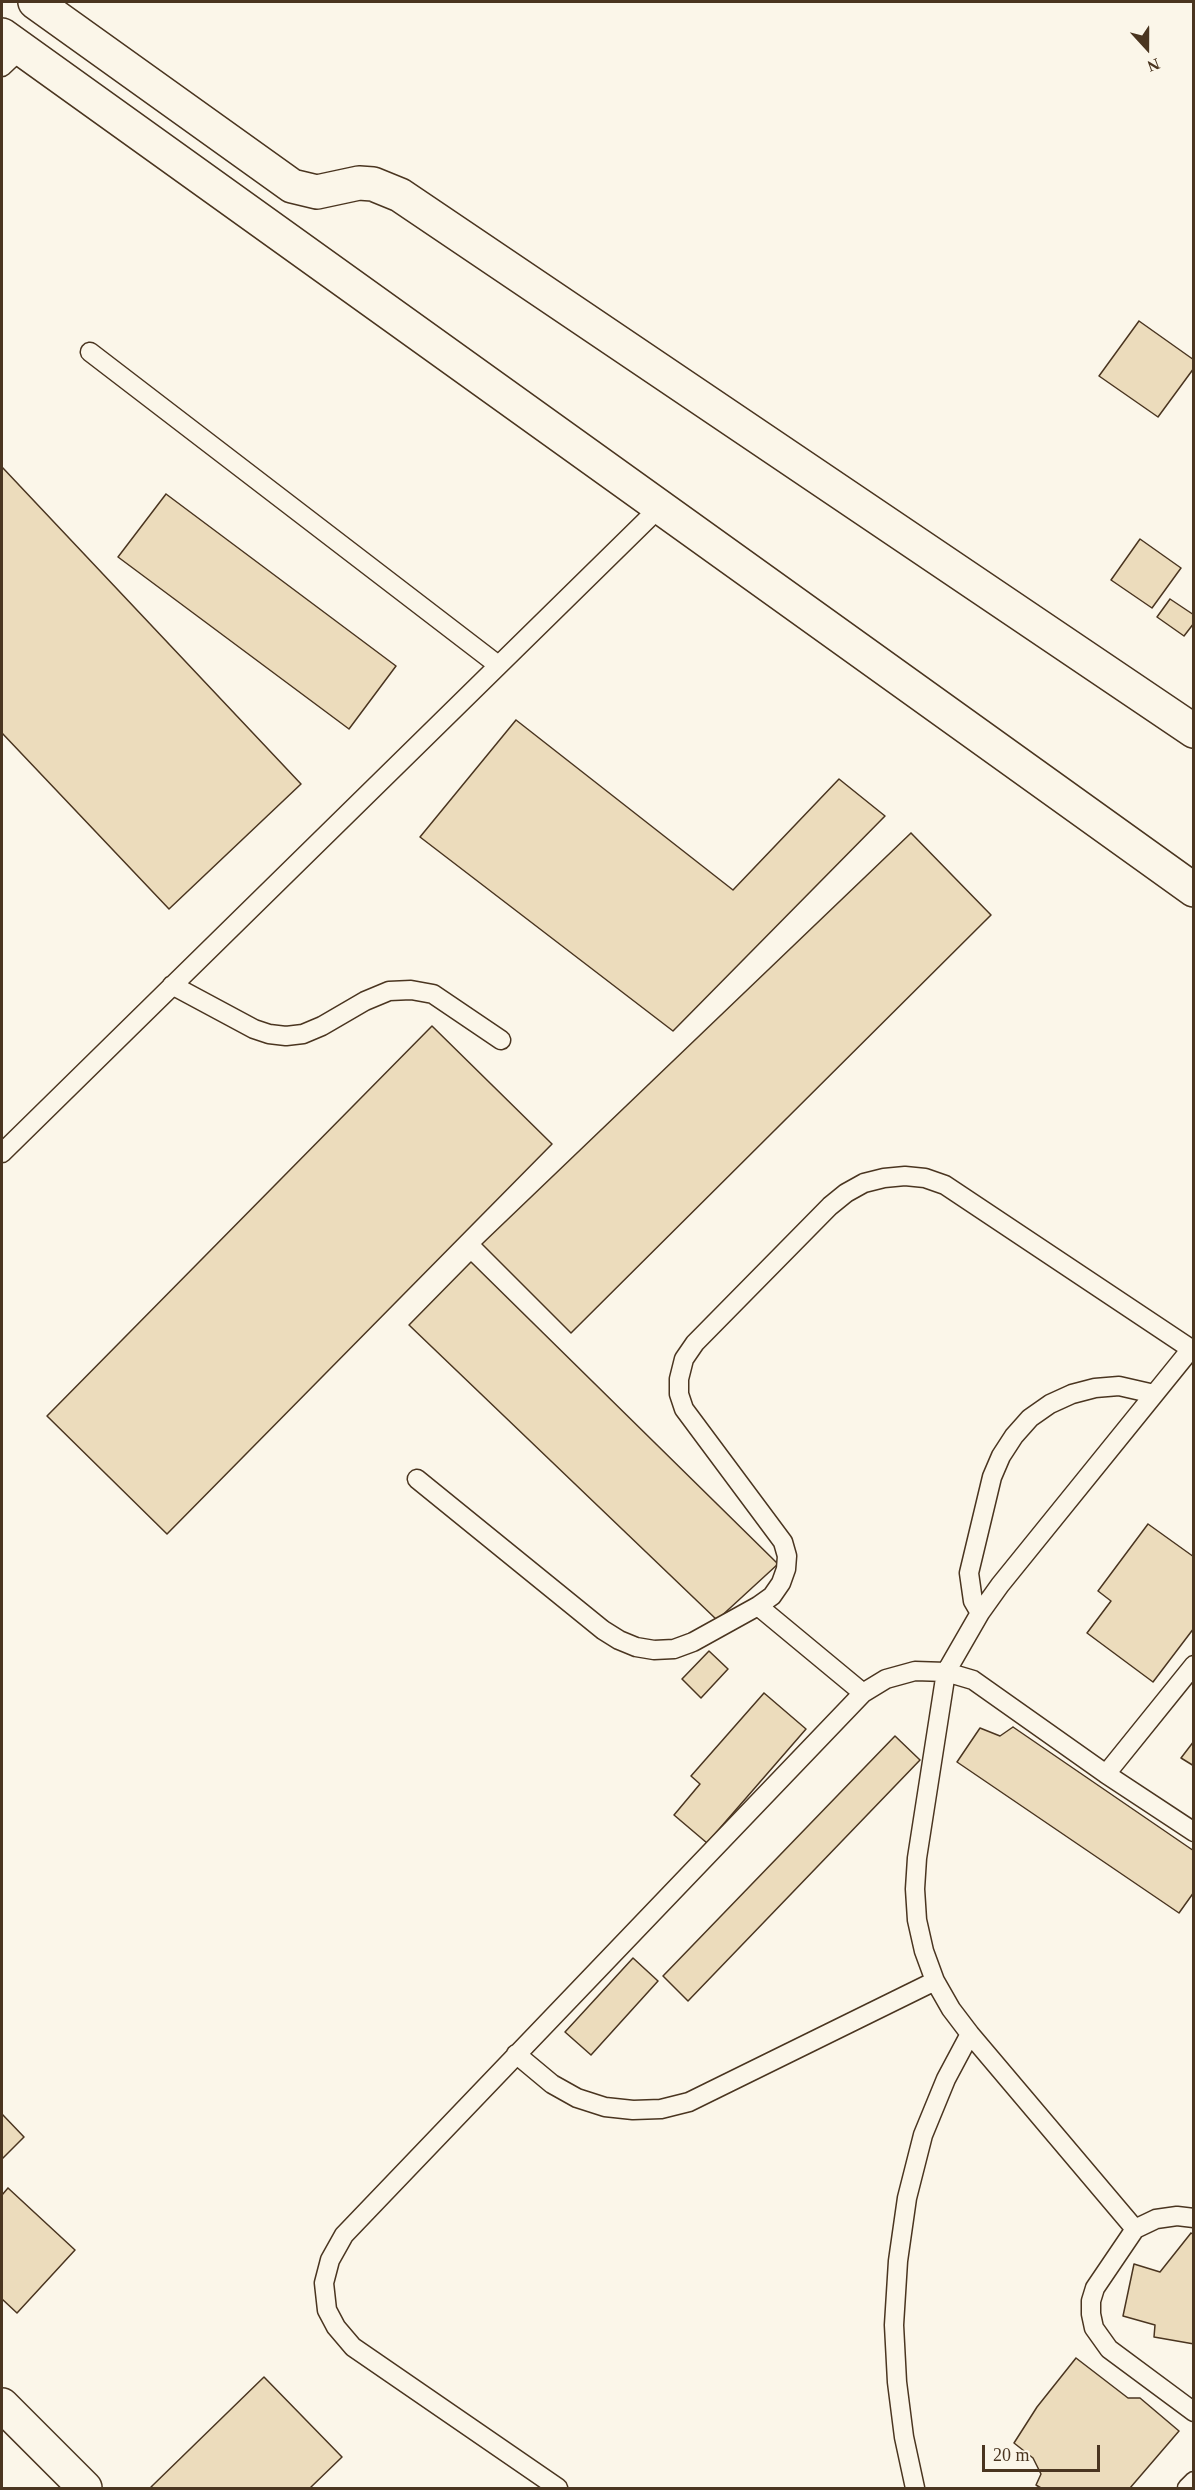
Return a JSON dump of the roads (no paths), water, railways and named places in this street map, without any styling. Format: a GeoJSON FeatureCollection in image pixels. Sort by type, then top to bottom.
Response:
{"type":"FeatureCollection","features":[{"type":"Feature","properties":{"kind":"street"},"geometry":{"type":"LineString","coordinates":[[35,2],[292,186],[316,192],[359,183],[373,184],[400,195],[1194,731]]}},
{"type":"Feature","properties":{"kind":"street"},"geometry":{"type":"LineString","coordinates":[[8,50],[661,506],[1194,890]]}},
{"type":"Feature","properties":{"kind":"street"},"geometry":{"type":"LineString","coordinates":[[2,2405],[85,2488]]}},
{"type":"Feature","properties":{"kind":"lane"},"geometry":{"type":"LineString","coordinates":[[90,352],[498,665]]}},
{"type":"Feature","properties":{"kind":"lane"},"geometry":{"type":"LineString","coordinates":[[2,1153],[661,506]]}},
{"type":"Feature","properties":{"kind":"lane"},"geometry":{"type":"LineString","coordinates":[[172,985],[254,1029],[286,1036],[303,1034],[322,1026],[365,1001],[389,991],[411,990],[433,994],[501,1040]]}},
{"type":"Feature","properties":{"kind":"lane"},"geometry":{"type":"LineString","coordinates":[[417,1479],[603,1630],[636,1647],[654,1650],[674,1648],[693,1642],[758,1606],[772,1596],[781,1583],[786,1569],[783,1542],[691,1422],[679,1394],[679,1379],[684,1359],[695,1343],[830,1206],[846,1193],[864,1183],[905,1176],[925,1178],[945,1185],[1192,1350],[1154,1394],[980,1612],[946,1672],[917,1858],[915,1889],[917,1920],[924,1951],[935,1981],[951,2009],[969,2034],[1135,2229]]}},
{"type":"Feature","properties":{"kind":"lane"},"geometry":{"type":"LineString","coordinates":[[980,1612],[973,1601],[969,1574],[992,1478],[1001,1456],[1014,1436],[1030,1418],[1050,1404],[1072,1394],[1095,1388],[1119,1386],[1154,1394]]}},
{"type":"Feature","properties":{"kind":"lane"},"geometry":{"type":"LineString","coordinates":[[758,1606],[863,1693]]}},
{"type":"Feature","properties":{"kind":"lane"},"geometry":{"type":"LineString","coordinates":[[1106,1774],[1194,1665]]}},
{"type":"Feature","properties":{"kind":"lane"},"geometry":{"type":"LineString","coordinates":[[558,2488],[353,2347],[336,2327],[327,2310],[324,2283],[330,2260],[344,2235],[863,1693],[886,1679],[915,1671],[946,1672],[973,1680],[1106,1774],[1194,1832]]}},
{"type":"Feature","properties":{"kind":"lane"},"geometry":{"type":"LineString","coordinates":[[516,2054],[552,2084],[577,2098],[605,2107],[633,2110],[661,2109],[689,2102],[935,1981]]}},
{"type":"Feature","properties":{"kind":"lane"},"geometry":{"type":"LineString","coordinates":[[915,2488],[904,2437],[897,2382],[894,2325],[898,2261],[907,2198],[923,2135],[946,2079],[969,2034]]}},
{"type":"Feature","properties":{"kind":"lane"},"geometry":{"type":"LineString","coordinates":[[1194,2218],[1177,2216],[1156,2219],[1135,2229],[1095,2288],[1091,2301],[1094,2328],[1109,2349],[1194,2412]]}},
{"type":"Feature","properties":{"kind":"lane"},"geometry":{"type":"LineString","coordinates":[[1187,2488],[1194,2481]]}}]}
